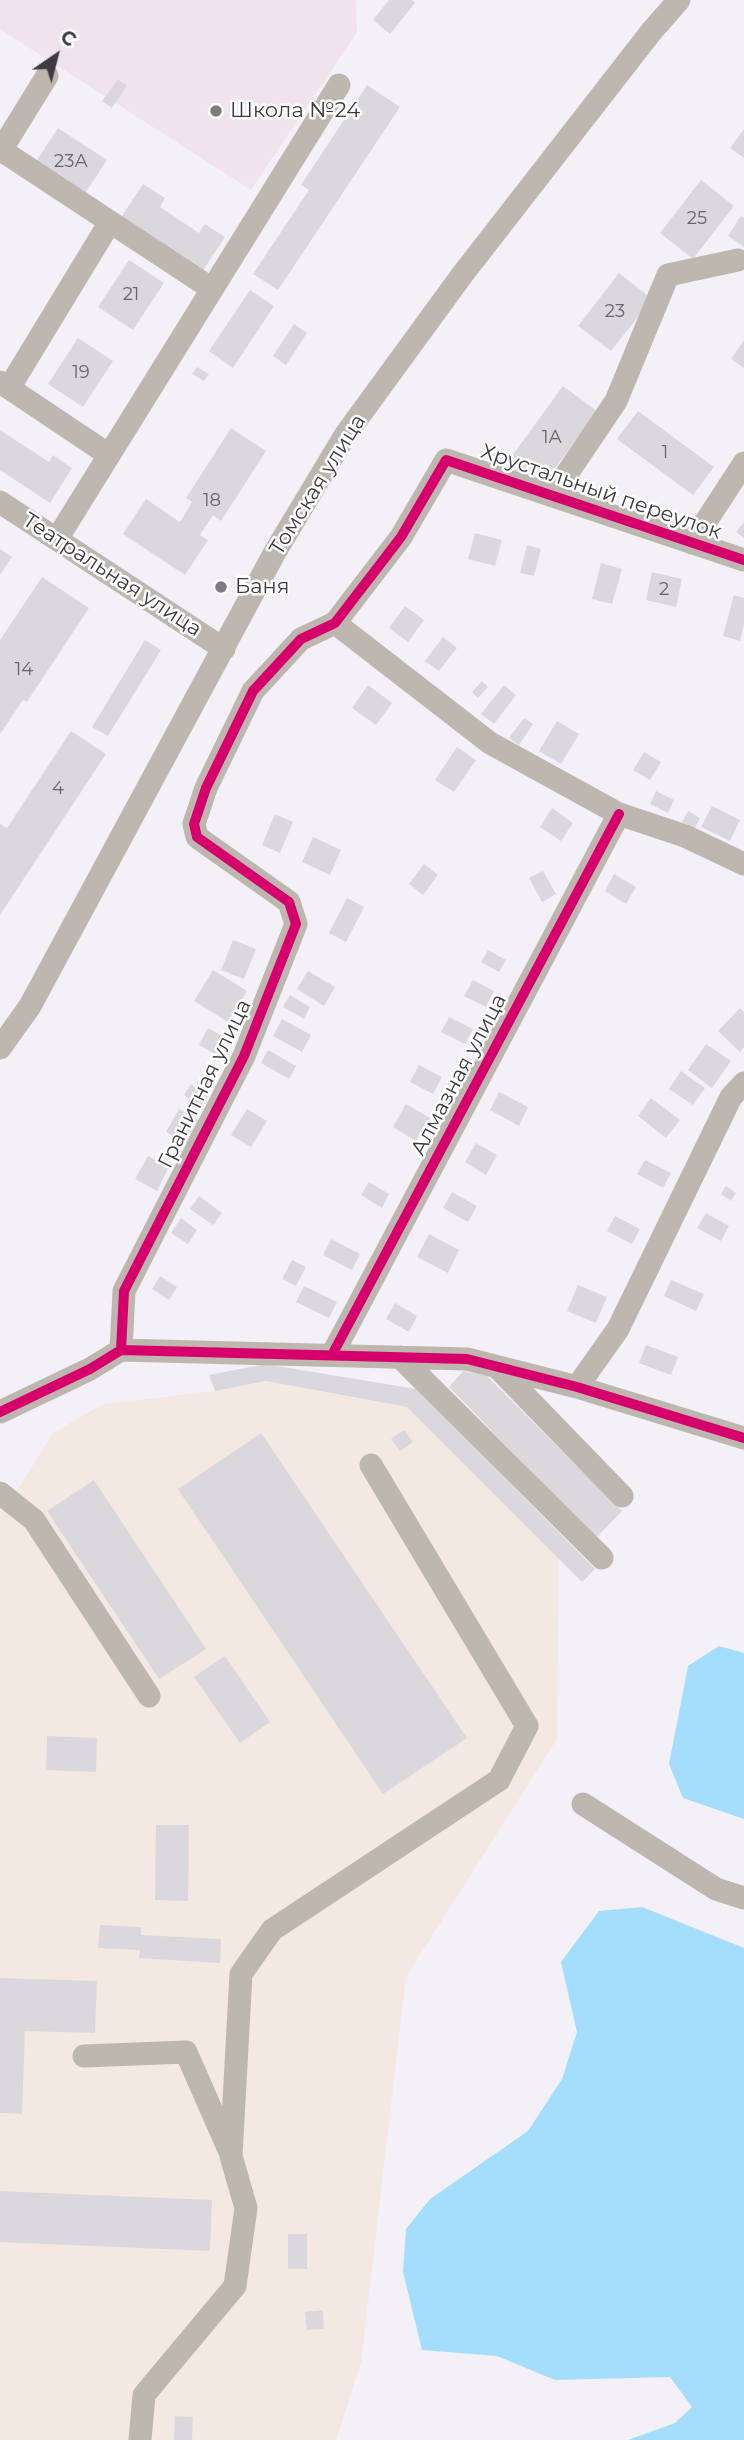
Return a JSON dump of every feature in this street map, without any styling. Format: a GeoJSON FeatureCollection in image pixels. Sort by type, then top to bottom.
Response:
{"type":"FeatureCollection","features":[{"type":"Feature","properties":{"kind":"street","name":"Томская улица"},"geometry":{"type":"LineString","coordinates":[[2,1041],[36,995],[288,530],[346,434],[462,275],[643,42],[679,0]]}},
{"type":"Feature","properties":{"kind":"street"},"geometry":{"type":"LineString","coordinates":[[47,76],[1,151],[212,289]]}},
{"type":"Feature","properties":{"kind":"street"},"geometry":{"type":"LineString","coordinates":[[57,539],[339,85]]}},
{"type":"Feature","properties":{"kind":"street"},"geometry":{"type":"LineString","coordinates":[[109,455],[4,385],[110,222]]}},
{"type":"Feature","properties":{"kind":"street"},"geometry":{"type":"LineString","coordinates":[[552,496],[616,401],[668,275],[738,260]]}},
{"type":"Feature","properties":{"kind":"street","name":"Хрустальный переулок"},"geometry":{"type":"LineString","coordinates":[[446,460],[744,560]]}},
{"type":"Feature","properties":{"kind":"street","name":"Гранитная улица"},"geometry":{"type":"LineString","coordinates":[[121,1350],[124,1291],[244,1056],[296,924],[289,902],[197,837],[194,824],[206,788],[253,691],[301,639],[335,623],[401,537],[446,460]]}},
{"type":"Feature","properties":{"kind":"street"},"geometry":{"type":"LineString","coordinates":[[692,543],[744,463]]}},
{"type":"Feature","properties":{"kind":"street","name":"Театральная улица"},"geometry":{"type":"LineString","coordinates":[[0,502],[224,649]]}},
{"type":"Feature","properties":{"kind":"street"},"geometry":{"type":"LineString","coordinates":[[335,623],[491,743],[619,814],[685,836],[744,864]]}},
{"type":"Feature","properties":{"kind":"street","name":"Алмазная улица"},"geometry":{"type":"LineString","coordinates":[[332,1355],[619,814]]}},
{"type":"Feature","properties":{"kind":"street"},"geometry":{"type":"LineString","coordinates":[[577,1387],[618,1329],[731,1097],[744,1083]]}},
{"type":"Feature","properties":{"kind":"street"},"geometry":{"type":"LineString","coordinates":[[0,1412],[121,1350],[467,1359],[577,1387],[744,1438]]}},
{"type":"Feature","properties":{"kind":"street"},"geometry":{"type":"LineString","coordinates":[[400,1357],[602,1558]]}},
{"type":"Feature","properties":{"kind":"street"},"geometry":{"type":"LineString","coordinates":[[497,1367],[622,1496]]}},
{"type":"Feature","properties":{"kind":"street"},"geometry":{"type":"LineString","coordinates":[[231,2156],[241,1974],[272,1930],[499,1780],[527,1726],[371,1465]]}},
{"type":"Feature","properties":{"kind":"street"},"geometry":{"type":"LineString","coordinates":[[0,1493],[34,1520],[149,1696]]}},
{"type":"Feature","properties":{"kind":"street"},"geometry":{"type":"LineString","coordinates":[[583,1804],[716,1889],[744,1898]]}},
{"type":"Feature","properties":{"kind":"street"},"geometry":{"type":"LineString","coordinates":[[84,2056],[186,2052],[231,2156],[246,2208],[235,2286],[144,2395],[140,2440]]}},
{"type":"Feature","properties":{"kind":"shaded area","name":"Школа №24"},"geometry":{"type":"Polygon","coordinates":[[[0,0],[356,0],[357,32],[251,190],[0,29],[0,0]]]}},
{"type":"Feature","properties":{"kind":"shaded area"},"geometry":{"type":"Polygon","coordinates":[[[266,1381],[407,1407],[559,1557],[557,1739],[406,1977],[361,2363],[336,2440],[0,2440],[0,1511],[5,1510],[53,1433],[103,1404],[215,1391],[266,1381]]]}},
{"type":"Feature","properties":{"kind":"water"},"geometry":{"type":"Polygon","coordinates":[[[719,1646],[744,1653],[744,1819],[683,1798],[669,1764],[688,1666],[719,1646]]]}},
{"type":"Feature","properties":{"kind":"water"},"geometry":{"type":"Polygon","coordinates":[[[642,1907],[744,1948],[744,2440],[628,2440],[675,2423],[692,2407],[670,2377],[555,2380],[497,2356],[422,2350],[403,2272],[406,2229],[430,2199],[528,2131],[562,2079],[577,2032],[561,1962],[599,1911],[642,1907]]]}},
{"type":"Feature","properties":{"kind":"building"},"geometry":{"type":"Polygon","coordinates":[[[389,0],[412,0],[415,3],[390,34],[373,20],[389,0]]]}},
{"type":"Feature","properties":{"kind":"building"},"geometry":{"type":"Polygon","coordinates":[[[118,79],[127,86],[112,108],[102,101],[118,79]]]}},
{"type":"Feature","properties":{"kind":"building"},"geometry":{"type":"Polygon","coordinates":[[[367,85],[400,107],[278,290],[253,274],[309,190],[301,185],[367,85]]]}},
{"type":"Feature","properties":{"kind":"building"},"geometry":{"type":"Polygon","coordinates":[[[58,128],[107,160],[84,195],[35,163],[58,128]]]}},
{"type":"Feature","properties":{"kind":"building"},"geometry":{"type":"Polygon","coordinates":[[[744,129],[744,158],[730,148],[744,129]]]}},
{"type":"Feature","properties":{"kind":"building"},"geometry":{"type":"Polygon","coordinates":[[[701,180],[734,206],[693,259],[660,233],[701,180]]]}},
{"type":"Feature","properties":{"kind":"building"},"geometry":{"type":"Polygon","coordinates":[[[143,184],[165,198],[160,207],[199,233],[205,224],[225,237],[202,272],[120,219],[143,184]]]}},
{"type":"Feature","properties":{"kind":"building"},"geometry":{"type":"Polygon","coordinates":[[[741,216],[744,218],[744,247],[728,236],[741,216]]]}},
{"type":"Feature","properties":{"kind":"building"},"geometry":{"type":"Polygon","coordinates":[[[129,260],[164,283],[133,330],[98,307],[129,260]]]}},
{"type":"Feature","properties":{"kind":"building"},"geometry":{"type":"Polygon","coordinates":[[[619,273],[652,299],[611,351],[578,326],[619,273]]]}},
{"type":"Feature","properties":{"kind":"building"},"geometry":{"type":"Polygon","coordinates":[[[250,290],[274,306],[233,368],[209,351],[250,290]]]}},
{"type":"Feature","properties":{"kind":"building"},"geometry":{"type":"Polygon","coordinates":[[[294,324],[307,333],[286,365],[273,356],[294,324]]]}},
{"type":"Feature","properties":{"kind":"building"},"geometry":{"type":"Polygon","coordinates":[[[78,338],[113,361],[83,407],[48,384],[78,338]]]}},
{"type":"Feature","properties":{"kind":"building"},"geometry":{"type":"Polygon","coordinates":[[[744,340],[744,368],[731,359],[744,340]]]}},
{"type":"Feature","properties":{"kind":"building"},"geometry":{"type":"Polygon","coordinates":[[[197,367],[209,374],[204,381],[192,374],[197,367]]]}},
{"type":"Feature","properties":{"kind":"building"},"geometry":{"type":"Polygon","coordinates":[[[563,386],[597,411],[540,489],[506,464],[563,386]]]}},
{"type":"Feature","properties":{"kind":"building"},"geometry":{"type":"Polygon","coordinates":[[[638,411],[714,467],[693,495],[617,439],[638,411]]]}},
{"type":"Feature","properties":{"kind":"building"},"geometry":{"type":"Polygon","coordinates":[[[231,428],[266,451],[221,521],[213,515],[200,535],[208,540],[185,575],[123,534],[146,499],[180,522],[192,502],[186,498],[231,428]]]}},
{"type":"Feature","properties":{"kind":"building"},"geometry":{"type":"Polygon","coordinates":[[[0,430],[49,462],[53,455],[72,468],[50,503],[0,470],[0,430]]]}},
{"type":"Feature","properties":{"kind":"building"},"geometry":{"type":"Polygon","coordinates":[[[744,522],[744,538],[736,532],[744,522]]]}},
{"type":"Feature","properties":{"kind":"building"},"geometry":{"type":"Polygon","coordinates":[[[475,533],[502,540],[495,566],[468,559],[475,533]]]}},
{"type":"Feature","properties":{"kind":"building"},"geometry":{"type":"Polygon","coordinates":[[[527,545],[541,549],[534,576],[520,573],[527,545]]]}},
{"type":"Feature","properties":{"kind":"building"},"geometry":{"type":"Polygon","coordinates":[[[0,549],[12,557],[0,575],[0,549]]]}},
{"type":"Feature","properties":{"kind":"building"},"geometry":{"type":"Polygon","coordinates":[[[601,563],[622,569],[612,604],[592,599],[601,563]]]}},
{"type":"Feature","properties":{"kind":"building"},"geometry":{"type":"Polygon","coordinates":[[[652,572],[682,579],[676,607],[646,600],[652,572]]]}},
{"type":"Feature","properties":{"kind":"building"},"geometry":{"type":"Polygon","coordinates":[[[42,577],[89,608],[27,702],[23,700],[0,734],[0,640],[42,577]]]}},
{"type":"Feature","properties":{"kind":"building"},"geometry":{"type":"Polygon","coordinates":[[[734,595],[744,598],[744,624],[740,641],[723,636],[734,595]]]}},
{"type":"Feature","properties":{"kind":"building"},"geometry":{"type":"Polygon","coordinates":[[[405,606],[424,620],[408,642],[389,628],[405,606]]]}},
{"type":"Feature","properties":{"kind":"building"},"geometry":{"type":"Polygon","coordinates":[[[443,637],[457,648],[439,671],[425,661],[443,637]]]}},
{"type":"Feature","properties":{"kind":"building"},"geometry":{"type":"Polygon","coordinates":[[[145,640],[161,650],[108,736],[92,727],[145,640]]]}},
{"type":"Feature","properties":{"kind":"building"},"geometry":{"type":"Polygon","coordinates":[[[482,681],[488,687],[478,698],[472,692],[482,681]]]}},
{"type":"Feature","properties":{"kind":"building"},"geometry":{"type":"Polygon","coordinates":[[[368,685],[392,703],[376,725],[352,708],[368,685]]]}},
{"type":"Feature","properties":{"kind":"building"},"geometry":{"type":"Polygon","coordinates":[[[504,685],[516,695],[494,724],[481,714],[504,685]]]}},
{"type":"Feature","properties":{"kind":"building"},"geometry":{"type":"Polygon","coordinates":[[[524,718],[533,724],[519,745],[509,738],[524,718]]]}},
{"type":"Feature","properties":{"kind":"building"},"geometry":{"type":"Polygon","coordinates":[[[557,721],[579,734],[561,764],[539,751],[557,721]]]}},
{"type":"Feature","properties":{"kind":"building"},"geometry":{"type":"Polygon","coordinates":[[[71,731],[106,754],[0,915],[0,824],[7,828],[71,731]]]}},
{"type":"Feature","properties":{"kind":"building"},"geometry":{"type":"Polygon","coordinates":[[[457,747],[476,760],[454,792],[435,780],[457,747]]]}},
{"type":"Feature","properties":{"kind":"building"},"geometry":{"type":"Polygon","coordinates":[[[644,752],[661,762],[650,780],[633,770],[644,752]]]}},
{"type":"Feature","properties":{"kind":"building"},"geometry":{"type":"Polygon","coordinates":[[[656,791],[674,800],[668,813],[650,804],[656,791]]]}},
{"type":"Feature","properties":{"kind":"building"},"geometry":{"type":"Polygon","coordinates":[[[712,806],[740,820],[730,841],[701,827],[712,806]]]}},
{"type":"Feature","properties":{"kind":"building"},"geometry":{"type":"Polygon","coordinates":[[[552,808],[573,823],[561,841],[540,827],[552,808]]]}},
{"type":"Feature","properties":{"kind":"building"},"geometry":{"type":"Polygon","coordinates":[[[688,811],[700,818],[695,828],[682,822],[688,811]]]}},
{"type":"Feature","properties":{"kind":"building"},"geometry":{"type":"Polygon","coordinates":[[[275,814],[293,822],[280,853],[262,845],[275,814]]]}},
{"type":"Feature","properties":{"kind":"building"},"geometry":{"type":"Polygon","coordinates":[[[313,837],[341,850],[330,875],[302,862],[313,837]]]}},
{"type":"Feature","properties":{"kind":"building"},"geometry":{"type":"Polygon","coordinates":[[[424,864],[438,875],[423,895],[409,884],[424,864]]]}},
{"type":"Feature","properties":{"kind":"building"},"geometry":{"type":"Polygon","coordinates":[[[543,871],[556,894],[542,902],[529,878],[543,871]]]}},
{"type":"Feature","properties":{"kind":"building"},"geometry":{"type":"Polygon","coordinates":[[[614,874],[636,887],[626,904],[605,891],[614,874]]]}},
{"type":"Feature","properties":{"kind":"building"},"geometry":{"type":"Polygon","coordinates":[[[347,898],[364,907],[346,942],[329,933],[347,898]]]}},
{"type":"Feature","properties":{"kind":"building"},"geometry":{"type":"Polygon","coordinates":[[[233,940],[256,949],[244,979],[221,970],[233,940]]]}},
{"type":"Feature","properties":{"kind":"building"},"geometry":{"type":"Polygon","coordinates":[[[488,950],[506,960],[499,972],[481,962],[488,950]]]}},
{"type":"Feature","properties":{"kind":"building"},"geometry":{"type":"Polygon","coordinates":[[[213,970],[247,991],[228,1022],[194,1001],[213,970]]]}},
{"type":"Feature","properties":{"kind":"building"},"geometry":{"type":"Polygon","coordinates":[[[308,971],[335,987],[324,1006],[297,989],[308,971]]]}},
{"type":"Feature","properties":{"kind":"building"},"geometry":{"type":"Polygon","coordinates":[[[473,980],[494,991],[486,1007],[464,996],[473,980]]]}},
{"type":"Feature","properties":{"kind":"building"},"geometry":{"type":"Polygon","coordinates":[[[290,995],[310,1007],[304,1019],[283,1007],[290,995]]]}},
{"type":"Feature","properties":{"kind":"building"},"geometry":{"type":"Polygon","coordinates":[[[740,1008],[744,1012],[744,1047],[740,1052],[718,1031],[740,1008]]]}},
{"type":"Feature","properties":{"kind":"building"},"geometry":{"type":"Polygon","coordinates":[[[449,1017],[473,1029],[465,1044],[441,1032],[449,1017]]]}},
{"type":"Feature","properties":{"kind":"building"},"geometry":{"type":"Polygon","coordinates":[[[282,1019],[311,1035],[302,1052],[273,1036],[282,1019]]]}},
{"type":"Feature","properties":{"kind":"building"},"geometry":{"type":"Polygon","coordinates":[[[208,1028],[230,1040],[220,1057],[199,1045],[208,1028]]]}},
{"type":"Feature","properties":{"kind":"building"},"geometry":{"type":"Polygon","coordinates":[[[706,1044],[731,1061],[712,1088],[688,1070],[706,1044]]]}},
{"type":"Feature","properties":{"kind":"building"},"geometry":{"type":"Polygon","coordinates":[[[268,1050],[296,1066],[289,1079],[261,1063],[268,1050]]]}},
{"type":"Feature","properties":{"kind":"building"},"geometry":{"type":"Polygon","coordinates":[[[419,1065],[442,1077],[433,1094],[410,1082],[419,1065]]]}},
{"type":"Feature","properties":{"kind":"building"},"geometry":{"type":"Polygon","coordinates":[[[681,1071],[705,1088],[693,1105],[669,1089],[681,1071]]]}},
{"type":"Feature","properties":{"kind":"building"},"geometry":{"type":"Polygon","coordinates":[[[191,1084],[208,1097],[201,1107],[184,1095],[191,1084]]]}},
{"type":"Feature","properties":{"kind":"building"},"geometry":{"type":"Polygon","coordinates":[[[499,1092],[528,1107],[519,1126],[490,1110],[499,1092]]]}},
{"type":"Feature","properties":{"kind":"building"},"geometry":{"type":"Polygon","coordinates":[[[651,1098],[680,1120],[666,1138],[638,1116],[651,1098]]]}},
{"type":"Feature","properties":{"kind":"building"},"geometry":{"type":"Polygon","coordinates":[[[406,1104],[430,1118],[416,1141],[393,1127],[406,1104]]]}},
{"type":"Feature","properties":{"kind":"building"},"geometry":{"type":"Polygon","coordinates":[[[179,1109],[200,1121],[188,1144],[166,1132],[179,1109]]]}},
{"type":"Feature","properties":{"kind":"building"},"geometry":{"type":"Polygon","coordinates":[[[247,1109],[267,1121],[251,1147],[231,1135],[247,1109]]]}},
{"type":"Feature","properties":{"kind":"building"},"geometry":{"type":"Polygon","coordinates":[[[476,1143],[497,1155],[486,1175],[465,1162],[476,1143]]]}},
{"type":"Feature","properties":{"kind":"building"},"geometry":{"type":"Polygon","coordinates":[[[148,1156],[169,1167],[157,1191],[135,1179],[148,1156]]]}},
{"type":"Feature","properties":{"kind":"building"},"geometry":{"type":"Polygon","coordinates":[[[645,1160],[671,1173],[663,1188],[637,1174],[645,1160]]]}},
{"type":"Feature","properties":{"kind":"building"},"geometry":{"type":"Polygon","coordinates":[[[369,1182],[389,1194],[382,1208],[361,1195],[369,1182]]]}},
{"type":"Feature","properties":{"kind":"building"},"geometry":{"type":"Polygon","coordinates":[[[726,1186],[736,1193],[731,1201],[721,1194],[726,1186]]]}},
{"type":"Feature","properties":{"kind":"building"},"geometry":{"type":"Polygon","coordinates":[[[452,1192],[477,1206],[468,1222],[443,1208],[452,1192]]]}},
{"type":"Feature","properties":{"kind":"building"},"geometry":{"type":"Polygon","coordinates":[[[199,1196],[222,1213],[213,1225],[190,1209],[199,1196]]]}},
{"type":"Feature","properties":{"kind":"building"},"geometry":{"type":"Polygon","coordinates":[[[706,1213],[729,1226],[721,1241],[697,1228],[706,1213]]]}},
{"type":"Feature","properties":{"kind":"building"},"geometry":{"type":"Polygon","coordinates":[[[615,1216],[640,1229],[632,1244],[607,1231],[615,1216]]]}},
{"type":"Feature","properties":{"kind":"building"},"geometry":{"type":"Polygon","coordinates":[[[181,1218],[197,1230],[188,1244],[171,1233],[181,1218]]]}},
{"type":"Feature","properties":{"kind":"building"},"geometry":{"type":"Polygon","coordinates":[[[429,1234],[459,1250],[448,1273],[417,1257],[429,1234]]]}},
{"type":"Feature","properties":{"kind":"building"},"geometry":{"type":"Polygon","coordinates":[[[331,1239],[360,1254],[352,1270],[323,1255],[331,1239]]]}},
{"type":"Feature","properties":{"kind":"building"},"geometry":{"type":"Polygon","coordinates":[[[292,1260],[306,1267],[296,1286],[282,1279],[292,1260]]]}},
{"type":"Feature","properties":{"kind":"building"},"geometry":{"type":"Polygon","coordinates":[[[160,1276],[177,1287],[169,1300],[152,1289],[160,1276]]]}},
{"type":"Feature","properties":{"kind":"building"},"geometry":{"type":"Polygon","coordinates":[[[671,1280],[704,1294],[696,1311],[664,1296],[671,1280]]]}},
{"type":"Feature","properties":{"kind":"building"},"geometry":{"type":"Polygon","coordinates":[[[578,1285],[607,1297],[596,1323],[567,1311],[578,1285]]]}},
{"type":"Feature","properties":{"kind":"building"},"geometry":{"type":"Polygon","coordinates":[[[304,1286],[337,1302],[329,1318],[296,1302],[304,1286]]]}},
{"type":"Feature","properties":{"kind":"building"},"geometry":{"type":"Polygon","coordinates":[[[395,1303],[417,1316],[409,1332],[386,1319],[395,1303]]]}},
{"type":"Feature","properties":{"kind":"building"},"geometry":{"type":"Polygon","coordinates":[[[646,1345],[678,1357],[671,1375],[639,1363],[646,1345]]]}},
{"type":"Feature","properties":{"kind":"building"},"geometry":{"type":"Polygon","coordinates":[[[265,1364],[416,1389],[595,1569],[582,1582],[407,1407],[266,1381],[215,1391],[209,1375],[265,1364]]]}},
{"type":"Feature","properties":{"kind":"building"},"geometry":{"type":"Polygon","coordinates":[[[463,1371],[487,1376],[622,1511],[596,1538],[449,1387],[463,1371]]]}},
{"type":"Feature","properties":{"kind":"building"},"geometry":{"type":"Polygon","coordinates":[[[404,1430],[413,1442],[400,1451],[391,1439],[404,1430]]]}},
{"type":"Feature","properties":{"kind":"building"},"geometry":{"type":"Polygon","coordinates":[[[261,1433],[467,1738],[383,1794],[178,1489],[261,1433]]]}},
{"type":"Feature","properties":{"kind":"building"},"geometry":{"type":"Polygon","coordinates":[[[94,1480],[206,1649],[159,1679],[47,1511],[94,1480]]]}},
{"type":"Feature","properties":{"kind":"building"},"geometry":{"type":"Polygon","coordinates":[[[225,1656],[270,1722],[240,1743],[194,1677],[225,1656]]]}},
{"type":"Feature","properties":{"kind":"building"},"geometry":{"type":"Polygon","coordinates":[[[47,1736],[97,1738],[96,1772],[46,1770],[47,1736]]]}},
{"type":"Feature","properties":{"kind":"building"},"geometry":{"type":"Polygon","coordinates":[[[156,1825],[189,1825],[188,1901],[155,1900],[156,1825]]]}},
{"type":"Feature","properties":{"kind":"building"},"geometry":{"type":"Polygon","coordinates":[[[100,1925],[141,1927],[141,1935],[221,1939],[220,1963],[139,1958],[140,1950],[98,1948],[100,1925]]]}},
{"type":"Feature","properties":{"kind":"building"},"geometry":{"type":"Polygon","coordinates":[[[0,1978],[97,1981],[95,2033],[25,2031],[22,2114],[0,2113],[0,1978]]]}},
{"type":"Feature","properties":{"kind":"building"},"geometry":{"type":"Polygon","coordinates":[[[0,2191],[212,2200],[210,2251],[0,2242],[0,2191]]]}},
{"type":"Feature","properties":{"kind":"building"},"geometry":{"type":"Polygon","coordinates":[[[288,2234],[307,2234],[307,2269],[288,2269],[288,2234]]]}},
{"type":"Feature","properties":{"kind":"building"},"geometry":{"type":"Polygon","coordinates":[[[323,2310],[324,2329],[307,2330],[305,2312],[323,2310]]]}},
{"type":"Feature","properties":{"kind":"building"},"geometry":{"type":"Polygon","coordinates":[[[175,2416],[193,2417],[192,2440],[174,2440],[175,2416]]]}},
{"type":"Feature","properties":{"kind":"cycle path"},"geometry":{"type":"LineString","coordinates":[[121,1350],[124,1291],[244,1056],[296,924],[289,902],[197,837],[194,824],[206,788],[253,691],[301,639],[335,623],[401,537],[446,460],[744,560]]}},
{"type":"Feature","properties":{"kind":"cycle path"},"geometry":{"type":"LineString","coordinates":[[332,1355],[619,814]]}},
{"type":"Feature","properties":{"kind":"cycle path"},"geometry":{"type":"LineString","coordinates":[[0,1412],[90,1369],[121,1350],[467,1359],[577,1387],[744,1438]]}},
{"type":"Feature","properties":{"kind":"place","name":"Школа №24"},"geometry":{"type":"Point","coordinates":[216,111]}},
{"type":"Feature","properties":{"kind":"place","name":"Баня"},"geometry":{"type":"Point","coordinates":[221,587]}}]}
